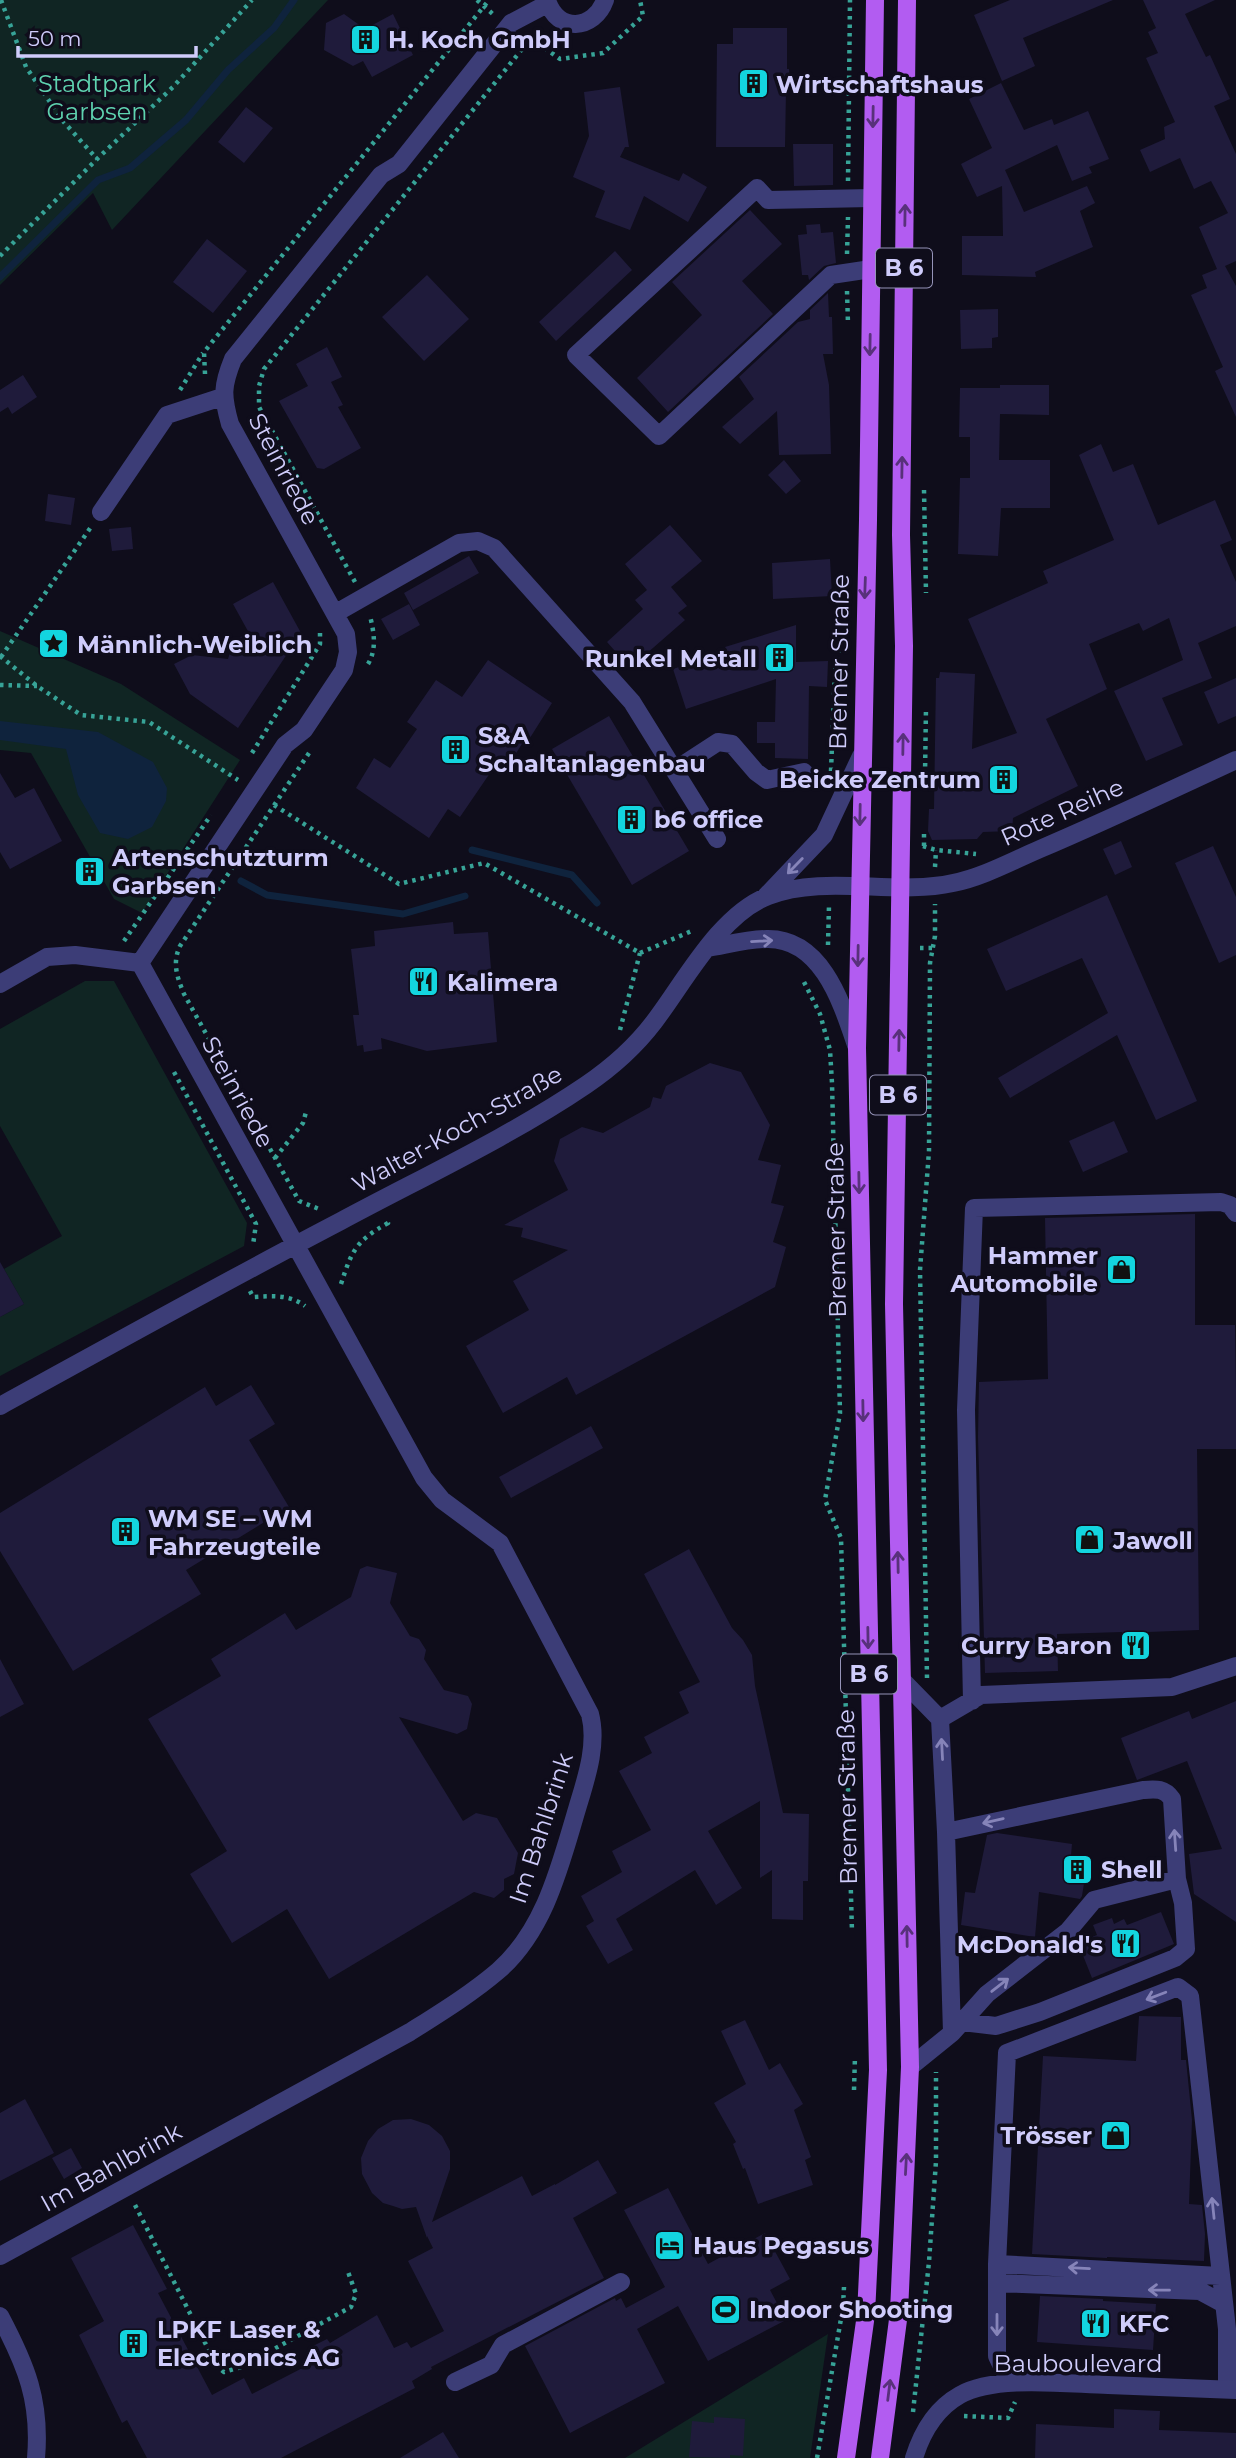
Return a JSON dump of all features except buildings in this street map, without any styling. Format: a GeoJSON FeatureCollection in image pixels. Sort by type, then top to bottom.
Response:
{"type":"FeatureCollection","features":[{"type":"Feature","properties":{"kind":"main road","name":"Bremer Straße"},"geometry":{"type":"LineString","coordinates":[[846,2458],[866,2314],[878,2070],[857,1048],[874,0]]}},
{"type":"Feature","properties":{"kind":"main road","name":"B 6"},"geometry":{"type":"LineString","coordinates":[[880,2458],[899,2312],[910,2067],[894,1304],[904,646],[901,522],[907,0]]}},
{"type":"Feature","properties":{"kind":"street","name":"Steinriede"},"geometry":{"type":"LineString","coordinates":[[291,1237],[140,963],[285,745],[303,730],[344,670],[348,652],[346,634],[327,617],[230,424],[214,400],[233,359],[381,175],[399,164],[511,23],[547,2],[559,19],[577,24],[595,17],[605,0]]}},
{"type":"Feature","properties":{"kind":"street"},"geometry":{"type":"LineString","coordinates":[[871,269],[831,275],[659,436],[576,355],[757,188],[768,200],[872,198]]}},
{"type":"Feature","properties":{"kind":"street"},"geometry":{"type":"LineString","coordinates":[[101,512],[167,415],[214,400]]}},
{"type":"Feature","properties":{"kind":"street"},"geometry":{"type":"LineString","coordinates":[[327,617],[459,543],[478,541],[494,548],[632,702],[717,839]]}},
{"type":"Feature","properties":{"kind":"street"},"geometry":{"type":"LineString","coordinates":[[675,770],[718,742],[732,744],[756,772],[767,780],[804,772]]}},
{"type":"Feature","properties":{"kind":"street"},"geometry":{"type":"LineString","coordinates":[[766,896],[824,835],[861,756]]}},
{"type":"Feature","properties":{"kind":"street","name":"Rote Reihe"},"geometry":{"type":"LineString","coordinates":[[901,886],[935,886],[957,882],[1076,833],[1236,760]]}},
{"type":"Feature","properties":{"kind":"street","name":"Walter-Koch-Straße"},"geometry":{"type":"LineString","coordinates":[[0,1406],[291,1237],[480,1147],[586,1085],[636,1043],[707,948],[740,914],[766,896],[799,888],[901,886]]}},
{"type":"Feature","properties":{"kind":"street"},"geometry":{"type":"LineString","coordinates":[[707,948],[769,939],[789,943],[814,958],[841,998],[857,1048]]}},
{"type":"Feature","properties":{"kind":"street"},"geometry":{"type":"LineString","coordinates":[[0,984],[47,957],[75,955],[140,963]]}},
{"type":"Feature","properties":{"kind":"street"},"geometry":{"type":"LineString","coordinates":[[972,1701],[966,1410],[974,1208],[1221,1202],[1230,1205],[1236,1213]]}},
{"type":"Feature","properties":{"kind":"street","name":"Im Bahlbrink"},"geometry":{"type":"LineString","coordinates":[[0,2256],[410,2032],[470,1993],[499,1970],[524,1941],[546,1903],[577,1808],[594,1741],[593,1726],[585,1702],[500,1543],[442,1500],[424,1478],[291,1237]]}},
{"type":"Feature","properties":{"kind":"street"},"geometry":{"type":"LineString","coordinates":[[940,1719],[981,1695],[1172,1687],[1236,1667]]}},
{"type":"Feature","properties":{"kind":"street"},"geometry":{"type":"LineString","coordinates":[[900,1678],[940,1719],[957,2027]]}},
{"type":"Feature","properties":{"kind":"street"},"geometry":{"type":"LineString","coordinates":[[946,1832],[1143,1790],[1157,1789],[1167,1792],[1172,1799],[1177,1879],[1183,1903],[1186,1949],[1175,1958],[1040,2012],[996,2026],[957,2027]]}},
{"type":"Feature","properties":{"kind":"street"},"geometry":{"type":"LineString","coordinates":[[910,2067],[957,2027],[987,1994],[1068,1931],[1094,1900],[1177,1879]]}},
{"type":"Feature","properties":{"kind":"street"},"geometry":{"type":"LineString","coordinates":[[1017,2383],[997,2356],[997,2264],[1007,2053],[1178,1987],[1190,1996],[1227,2329],[1231,2390]]}},
{"type":"Feature","properties":{"kind":"street"},"geometry":{"type":"LineString","coordinates":[[997,2264],[1220,2276]]}},
{"type":"Feature","properties":{"kind":"street"},"geometry":{"type":"LineString","coordinates":[[455,2382],[491,2365],[503,2345],[621,2282]]}},
{"type":"Feature","properties":{"kind":"street"},"geometry":{"type":"LineString","coordinates":[[997,2283],[1200,2291],[1224,2304]]}},
{"type":"Feature","properties":{"kind":"street"},"geometry":{"type":"LineString","coordinates":[[0,2316],[22,2357],[30,2381],[37,2425],[36,2458]]}},
{"type":"Feature","properties":{"kind":"street","name":"Bauboulevard"},"geometry":{"type":"LineString","coordinates":[[914,2458],[922,2434],[942,2407],[961,2393],[1017,2383],[1231,2390]]}},
{"type":"Feature","properties":{"kind":"path"},"geometry":{"type":"LineString","coordinates":[[1,0],[26,67],[63,121],[97,159]]}},
{"type":"Feature","properties":{"kind":"path"},"geometry":{"type":"LineString","coordinates":[[0,256],[173,88],[252,0]]}},
{"type":"Feature","properties":{"kind":"path"},"geometry":{"type":"LineString","coordinates":[[167,415],[204,352],[489,0]]}},
{"type":"Feature","properties":{"kind":"path"},"geometry":{"type":"LineString","coordinates":[[367,666],[372,657],[374,635],[363,597],[259,407],[259,386],[264,369],[531,38],[560,59],[603,53],[643,16],[640,0]]}},
{"type":"Feature","properties":{"kind":"path"},"geometry":{"type":"LineString","coordinates":[[848,325],[850,0]]}},
{"type":"Feature","properties":{"kind":"path"},"geometry":{"type":"LineString","coordinates":[[204,352],[214,400]]}},
{"type":"Feature","properties":{"kind":"path"},"geometry":{"type":"LineString","coordinates":[[924,482],[926,604]]}},
{"type":"Feature","properties":{"kind":"path"},"geometry":{"type":"LineString","coordinates":[[101,512],[1,656],[37,686],[81,715],[149,722],[400,884],[484,863],[640,953],[618,1038]]}},
{"type":"Feature","properties":{"kind":"path"},"geometry":{"type":"LineString","coordinates":[[831,780],[835,670],[846,608]]}},
{"type":"Feature","properties":{"kind":"path"},"geometry":{"type":"LineString","coordinates":[[250,756],[320,644],[327,617]]}},
{"type":"Feature","properties":{"kind":"path"},"geometry":{"type":"LineString","coordinates":[[0,685],[37,686]]}},
{"type":"Feature","properties":{"kind":"path"},"geometry":{"type":"LineString","coordinates":[[925,780],[926,700]]}},
{"type":"Feature","properties":{"kind":"path"},"geometry":{"type":"LineString","coordinates":[[170,1064],[256,1224],[253,1249],[291,1237],[325,1210],[299,1200],[184,994],[177,978],[175,960],[180,946],[311,751]]}},
{"type":"Feature","properties":{"kind":"path"},"geometry":{"type":"LineString","coordinates":[[228,790],[243,768]]}},
{"type":"Feature","properties":{"kind":"path"},"geometry":{"type":"LineString","coordinates":[[114,960],[127,934],[213,812]]}},
{"type":"Feature","properties":{"kind":"path"},"geometry":{"type":"LineString","coordinates":[[924,819],[924,846],[936,850],[969,852]]}},
{"type":"Feature","properties":{"kind":"path"},"geometry":{"type":"LineString","coordinates":[[933,948],[935,936]]}},
{"type":"Feature","properties":{"kind":"path"},"geometry":{"type":"LineString","coordinates":[[814,958],[804,967],[801,975],[820,1014],[830,1050],[832,1083],[840,1413],[825,1500],[841,1538],[852,1936]]}},
{"type":"Feature","properties":{"kind":"path"},"geometry":{"type":"LineString","coordinates":[[275,1158],[303,1123],[306,1112]]}},
{"type":"Feature","properties":{"kind":"path"},"geometry":{"type":"LineString","coordinates":[[854,2104],[855,2049]]}},
{"type":"Feature","properties":{"kind":"path"},"geometry":{"type":"LineString","coordinates":[[127,2187],[203,2339],[218,2367],[224,2372],[241,2367],[351,2307],[356,2294],[347,2269]]}},
{"type":"Feature","properties":{"kind":"path"},"geometry":{"type":"LineString","coordinates":[[817,2458],[843,2307],[845,2280]]}},
{"type":"Feature","properties":{"kind":"path"},"geometry":{"type":"LineString","coordinates":[[962,2416],[1008,2418],[1017,2383]]}},
{"type":"Feature","properties":{"kind":"green space","name":"Stadtpark Garbsen"},"geometry":{"type":"Polygon","coordinates":[[[0,0],[328,0],[112,230],[93,193],[0,285],[0,0]]]}},
{"type":"Feature","properties":{"kind":"green space"},"geometry":{"type":"Polygon","coordinates":[[[0,631],[121,684],[240,760],[142,913],[114,899],[31,753],[0,750],[0,631]]]}},
{"type":"Feature","properties":{"kind":"green space"},"geometry":{"type":"Polygon","coordinates":[[[85,981],[114,981],[247,1223],[244,1246],[0,1376],[0,1317],[24,1304],[4,1269],[62,1236],[0,1126],[0,1029],[85,981]]]}},
{"type":"Feature","properties":{"kind":"green space"},"geometry":{"type":"Polygon","coordinates":[[[828,2334],[810,2458],[625,2458],[828,2334]]]}},
{"type":"Feature","properties":{"kind":"water"},"geometry":{"type":"Polygon","coordinates":[[[0,721],[98,732],[153,762],[167,788],[166,801],[152,827],[128,839],[100,833],[78,795],[66,749],[0,740],[0,721]]]}},
{"type":"Feature","properties":{"kind":"waterway"},"geometry":{"type":"LineString","coordinates":[[0,277],[98,180],[130,168],[186,120],[228,70],[274,28],[294,0]]}},
{"type":"Feature","properties":{"kind":"waterway"},"geometry":{"type":"LineString","coordinates":[[472,850],[572,875],[597,903]]}},
{"type":"Feature","properties":{"kind":"waterway"},"geometry":{"type":"LineString","coordinates":[[241,881],[267,895],[403,914],[465,896]]}},
{"type":"Feature","properties":{"kind":"place","name":"H. Koch GmbH"},"geometry":{"type":"Point","coordinates":[365,39]}},
{"type":"Feature","properties":{"kind":"place","name":"Wirtschaftshaus"},"geometry":{"type":"Point","coordinates":[753,84]}},
{"type":"Feature","properties":{"kind":"place","name":"Männlich-Weiblich"},"geometry":{"type":"Point","coordinates":[54,644]}},
{"type":"Feature","properties":{"kind":"place","name":"Runkel Metall"},"geometry":{"type":"Point","coordinates":[780,658]}},
{"type":"Feature","properties":{"kind":"place","name":"S&A Schaltanlagenbau"},"geometry":{"type":"Point","coordinates":[455,749]}},
{"type":"Feature","properties":{"kind":"place","name":"Beicke Zentrum"},"geometry":{"type":"Point","coordinates":[1004,779]}},
{"type":"Feature","properties":{"kind":"place","name":"b6 office"},"geometry":{"type":"Point","coordinates":[631,819]}},
{"type":"Feature","properties":{"kind":"place","name":"Artenschutzturm Garbsen"},"geometry":{"type":"Point","coordinates":[89,871]}},
{"type":"Feature","properties":{"kind":"place","name":"Kalimera"},"geometry":{"type":"Point","coordinates":[424,982]}},
{"type":"Feature","properties":{"kind":"place","name":"Hammer Automobile"},"geometry":{"type":"Point","coordinates":[1121,1269]}},
{"type":"Feature","properties":{"kind":"place","name":"WM SE – WM Fahrzeugteile"},"geometry":{"type":"Point","coordinates":[125,1532]}},
{"type":"Feature","properties":{"kind":"place","name":"Jawoll"},"geometry":{"type":"Point","coordinates":[1090,1540]}},
{"type":"Feature","properties":{"kind":"place","name":"Curry Baron"},"geometry":{"type":"Point","coordinates":[1135,1645]}},
{"type":"Feature","properties":{"kind":"place","name":"Shell"},"geometry":{"type":"Point","coordinates":[1078,1869]}},
{"type":"Feature","properties":{"kind":"place","name":"McDonald's"},"geometry":{"type":"Point","coordinates":[1126,1944]}},
{"type":"Feature","properties":{"kind":"place","name":"Trösser"},"geometry":{"type":"Point","coordinates":[1115,2135]}},
{"type":"Feature","properties":{"kind":"place","name":"Haus Pegasus"},"geometry":{"type":"Point","coordinates":[670,2245]}},
{"type":"Feature","properties":{"kind":"place","name":"Indoor Shooting"},"geometry":{"type":"Point","coordinates":[726,2309]}},
{"type":"Feature","properties":{"kind":"place","name":"KFC"},"geometry":{"type":"Point","coordinates":[1096,2323]}},
{"type":"Feature","properties":{"kind":"place","name":"LPKF Laser & Electronics AG"},"geometry":{"type":"Point","coordinates":[134,2343]}}]}
